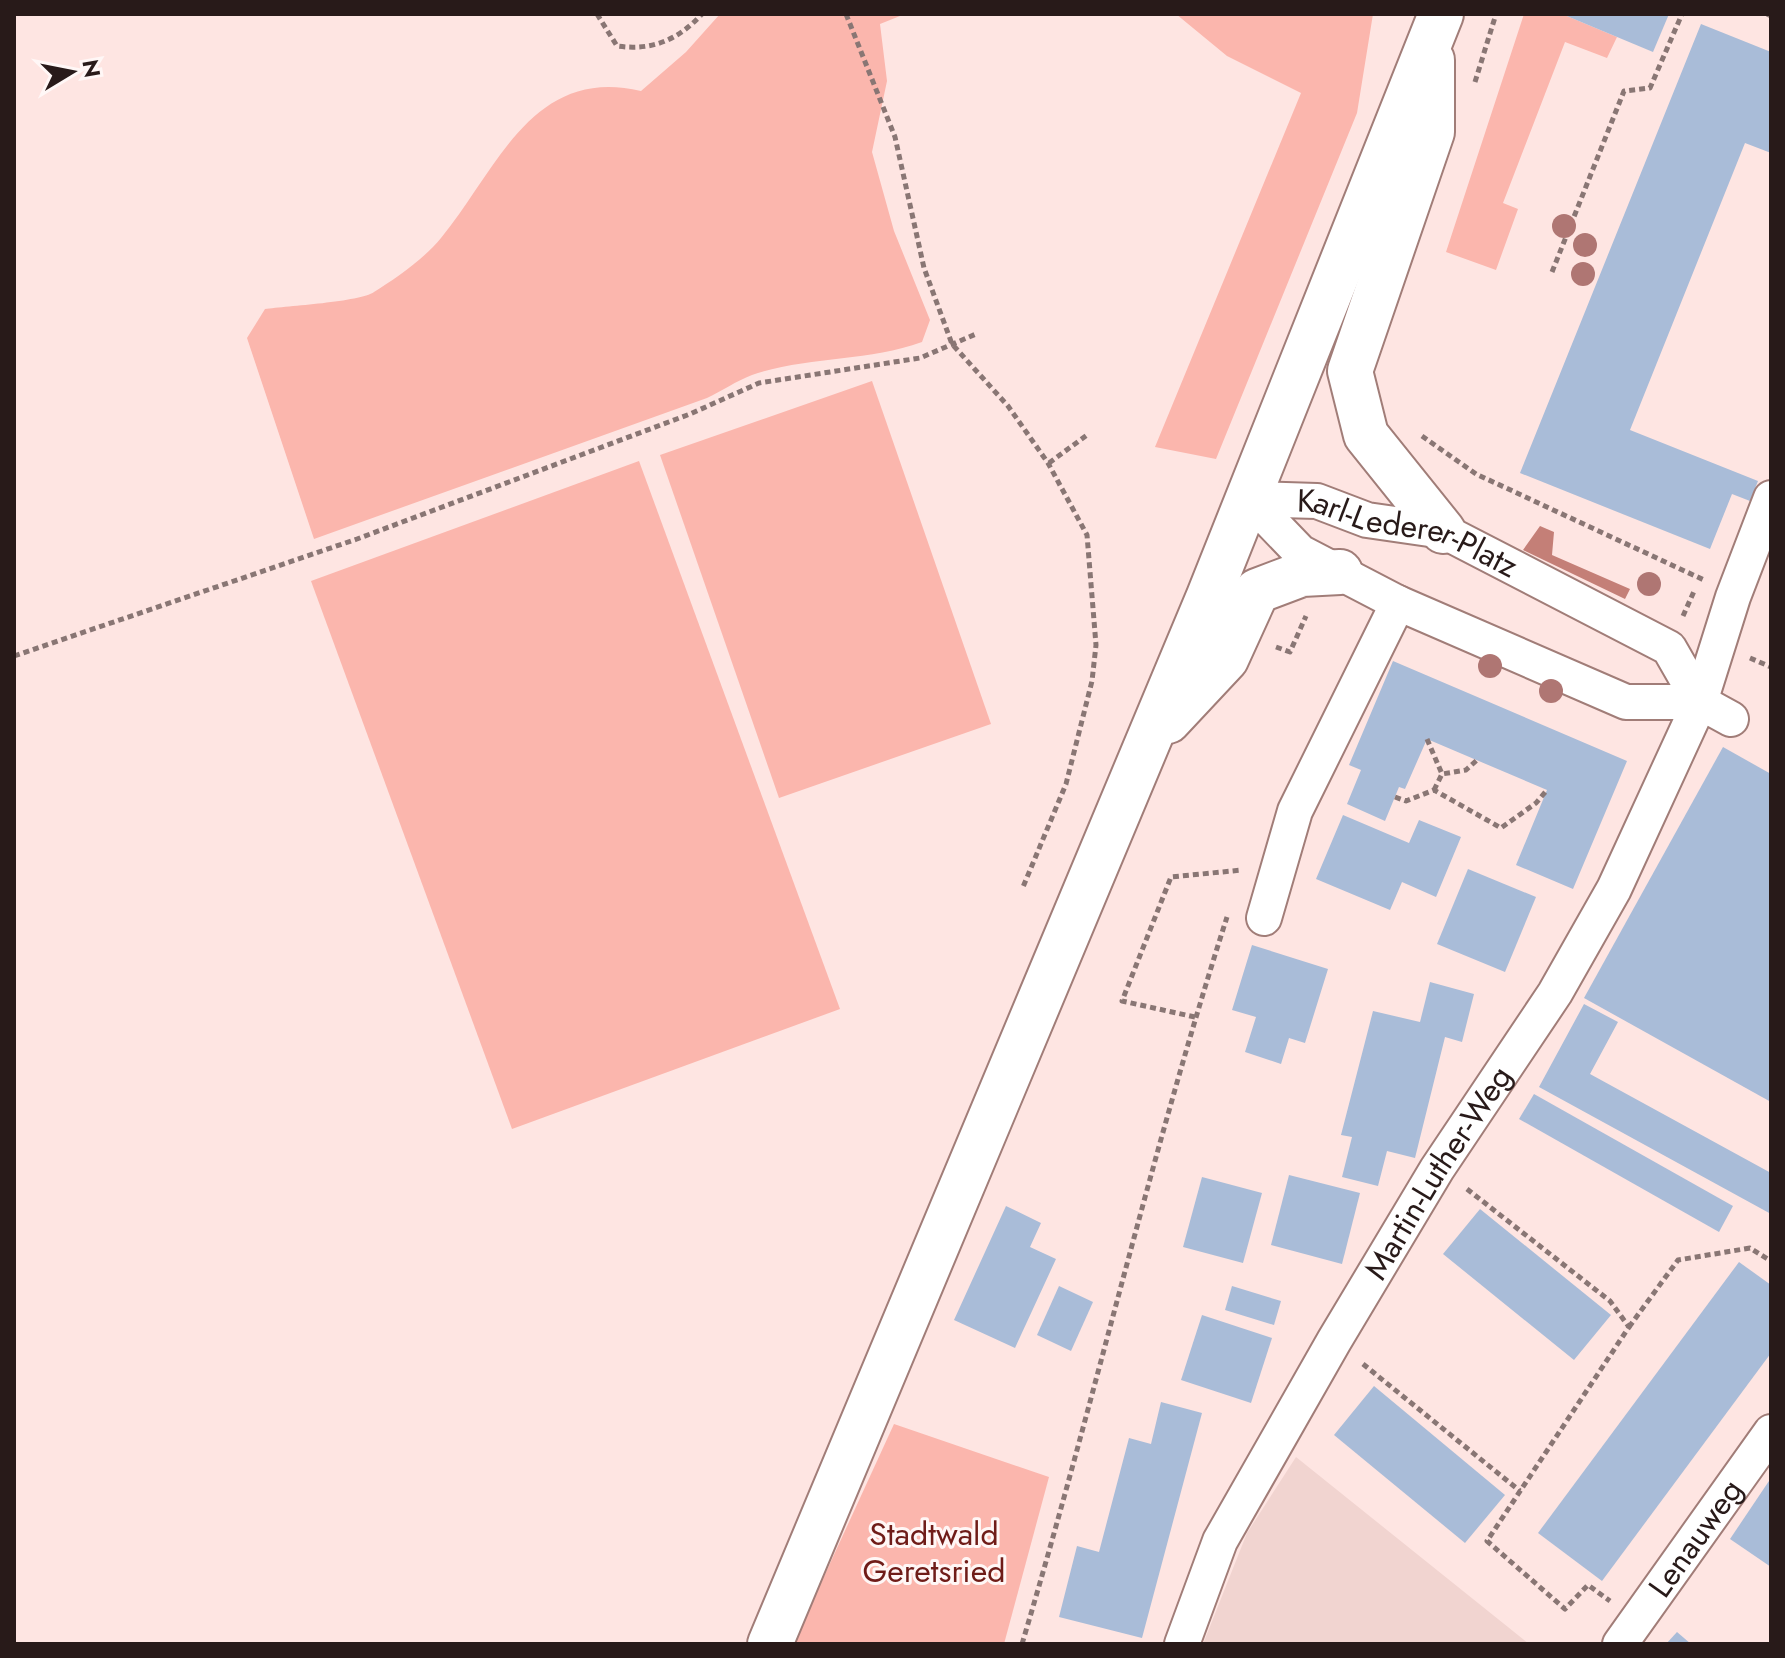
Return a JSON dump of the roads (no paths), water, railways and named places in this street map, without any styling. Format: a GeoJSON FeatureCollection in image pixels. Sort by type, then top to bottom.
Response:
{"type":"FeatureCollection","features":[{"type":"Feature","properties":{"kind":"main road"},"geometry":{"type":"LineString","coordinates":[[770,1644],[1249,499],[1436,26]]}},
{"type":"Feature","properties":{"kind":"main road"},"geometry":{"type":"LineString","coordinates":[[1436,26],[1432,132],[1350,371],[1366,435],[1443,531]]}},
{"type":"Feature","properties":{"kind":"main road"},"geometry":{"type":"LineString","coordinates":[[1147,743],[1226,659],[1257,591],[1302,574],[1340,572]]}},
{"type":"Feature","properties":{"kind":"street","name":"Martin-Luther-Weg"},"geometry":{"type":"LineString","coordinates":[[1182,1644],[1220,1541],[1334,1341],[1437,1169],[1555,993],[1614,889],[1700,702],[1733,597],[1771,498]]}},
{"type":"Feature","properties":{"kind":"street","name":"Karl-Lederer-Platz"},"geometry":{"type":"LineString","coordinates":[[1249,499],[1317,501],[1367,520],[1443,531],[1669,648],[1700,702]]}},
{"type":"Feature","properties":{"kind":"street","name":"Karl-Lederer-Platz"},"geometry":{"type":"LineString","coordinates":[[1249,499],[1300,552],[1398,603],[1626,702],[1700,702],[1731,719]]}},
{"type":"Feature","properties":{"kind":"street","name":"Karl-Lederer-Platz"},"geometry":{"type":"LineString","coordinates":[[1264,918],[1295,811],[1398,603]]}},
{"type":"Feature","properties":{"kind":"street","name":"Lenauweg"},"geometry":{"type":"LineString","coordinates":[[1628,1633],[1771,1432]]}},
{"type":"Feature","properties":{"kind":"park label","name":"Stadtwald Geretsried"},"geometry":{"type":"Point","coordinates":[934,1552]}}]}
